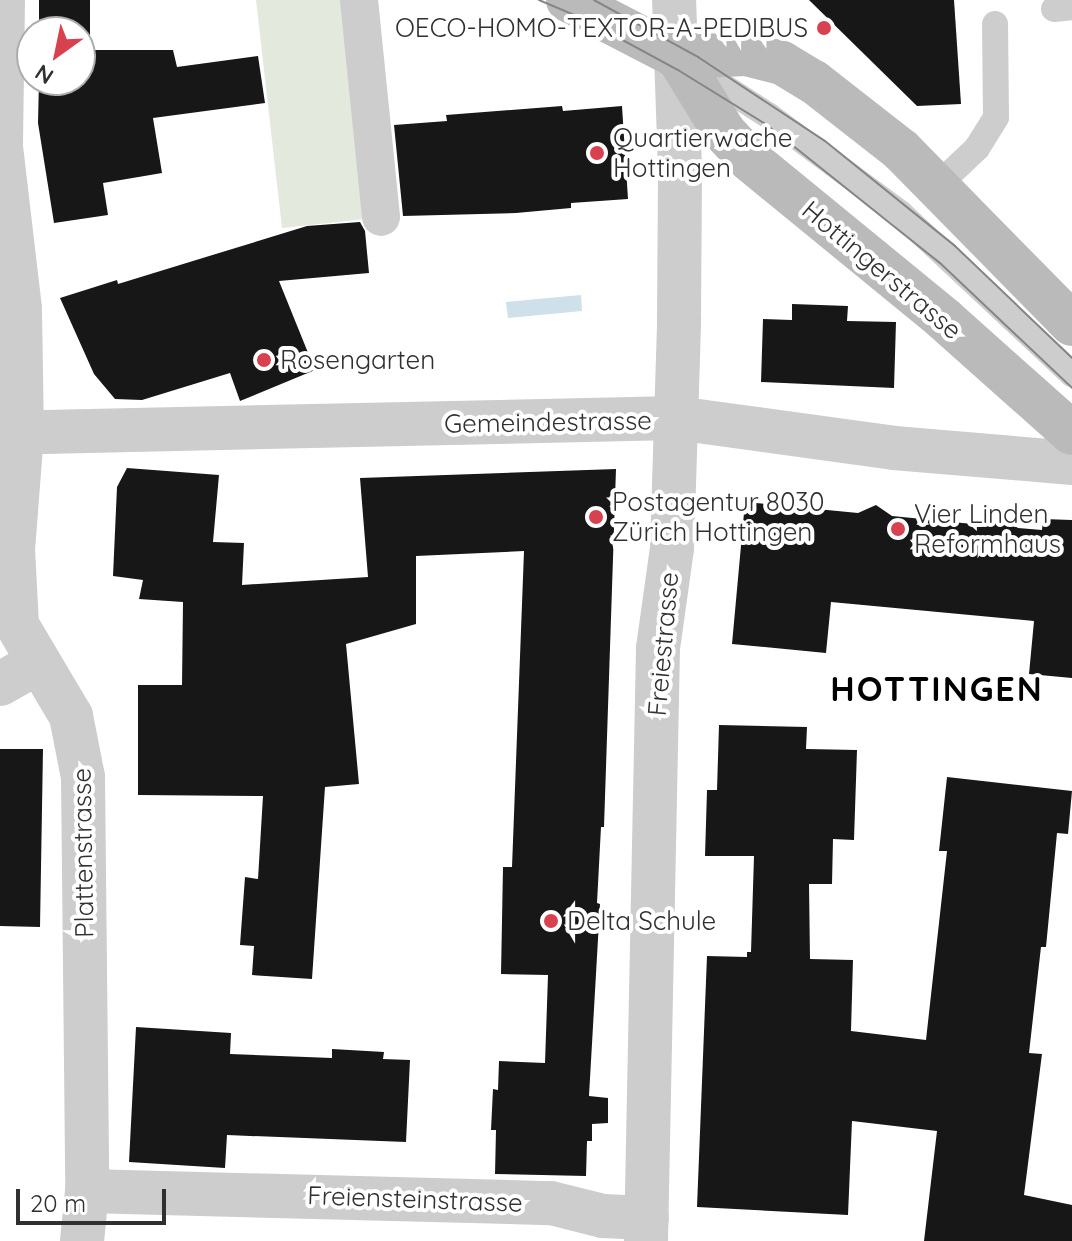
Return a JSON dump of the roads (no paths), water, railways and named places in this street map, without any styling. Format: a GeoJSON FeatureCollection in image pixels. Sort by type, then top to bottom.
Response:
{"type":"FeatureCollection","features":[{"type":"Feature","properties":{"kind":"main road","name":"Hottingerstrasse"},"geometry":{"type":"LineString","coordinates":[[568,0],[678,57],[746,54],[782,63],[814,82],[901,150],[1072,324]]}},
{"type":"Feature","properties":{"kind":"main road","name":"Hottingerstrasse"},"geometry":{"type":"LineString","coordinates":[[678,57],[724,132],[750,160],[944,319],[1072,433]]}},
{"type":"Feature","properties":{"kind":"street","name":"Plattenstrasse"},"geometry":{"type":"LineString","coordinates":[[3,0],[1,147],[20,309],[11,433],[18,674],[71,716],[82,767],[87,1191],[82,1241]]}},
{"type":"Feature","properties":{"kind":"street"},"geometry":{"type":"LineString","coordinates":[[359,0],[381,217]]}},
{"type":"Feature","properties":{"kind":"street","name":"Freiestrasse"},"geometry":{"type":"LineString","coordinates":[[646,1230],[658,648],[672,548],[679,319],[678,57],[674,0]]}},
{"type":"Feature","properties":{"kind":"street","name":"Gemeindestrasse"},"geometry":{"type":"LineString","coordinates":[[11,433],[676,418],[894,448],[1072,463]]}},
{"type":"Feature","properties":{"kind":"street","name":"Freiensteinstrasse"},"geometry":{"type":"LineString","coordinates":[[87,1191],[551,1203],[646,1230]]}},
{"type":"Feature","properties":{"kind":"lane"},"geometry":{"type":"LineString","coordinates":[[937,186],[977,148],[996,117],[995,24]]}},
{"type":"Feature","properties":{"kind":"lane","name":"Hottingerstrasse"},"geometry":{"type":"LineString","coordinates":[[678,57],[769,116],[900,213],[1072,374]]}},
{"type":"Feature","properties":{"kind":"water"},"geometry":{"type":"Polygon","coordinates":[[[581,295],[582,311],[508,318],[506,302],[581,295]]]}},
{"type":"Feature","properties":{"kind":"tram line"},"geometry":{"type":"LineString","coordinates":[[539,0],[584,19],[678,70],[767,125],[940,263],[1072,388]]}},
{"type":"Feature","properties":{"kind":"tram line"},"geometry":{"type":"LineString","coordinates":[[594,0],[698,57],[825,141],[955,246],[1072,358]]}},
{"type":"Feature","properties":{"kind":"place","name":"OECO-HOMO-TEXTOR-A-PEDIBUS"},"geometry":{"type":"Point","coordinates":[824,28]}},
{"type":"Feature","properties":{"kind":"place","name":"Quartierwache Hottingen"},"geometry":{"type":"Point","coordinates":[597,153]}},
{"type":"Feature","properties":{"kind":"place","name":"Rosengarten"},"geometry":{"type":"Point","coordinates":[264,360]}},
{"type":"Feature","properties":{"kind":"place","name":"Postagentur 8030 Zürich Hottingen"},"geometry":{"type":"Point","coordinates":[596,517]}},
{"type":"Feature","properties":{"kind":"place","name":"Vier Linden Reformhaus"},"geometry":{"type":"Point","coordinates":[898,529]}},
{"type":"Feature","properties":{"kind":"place","name":"Delta Schule"},"geometry":{"type":"Point","coordinates":[551,921]}},
{"type":"Feature","properties":{"kind":"district","name":"HOTTINGEN"},"geometry":{"type":"Point","coordinates":[937,689]}}]}
